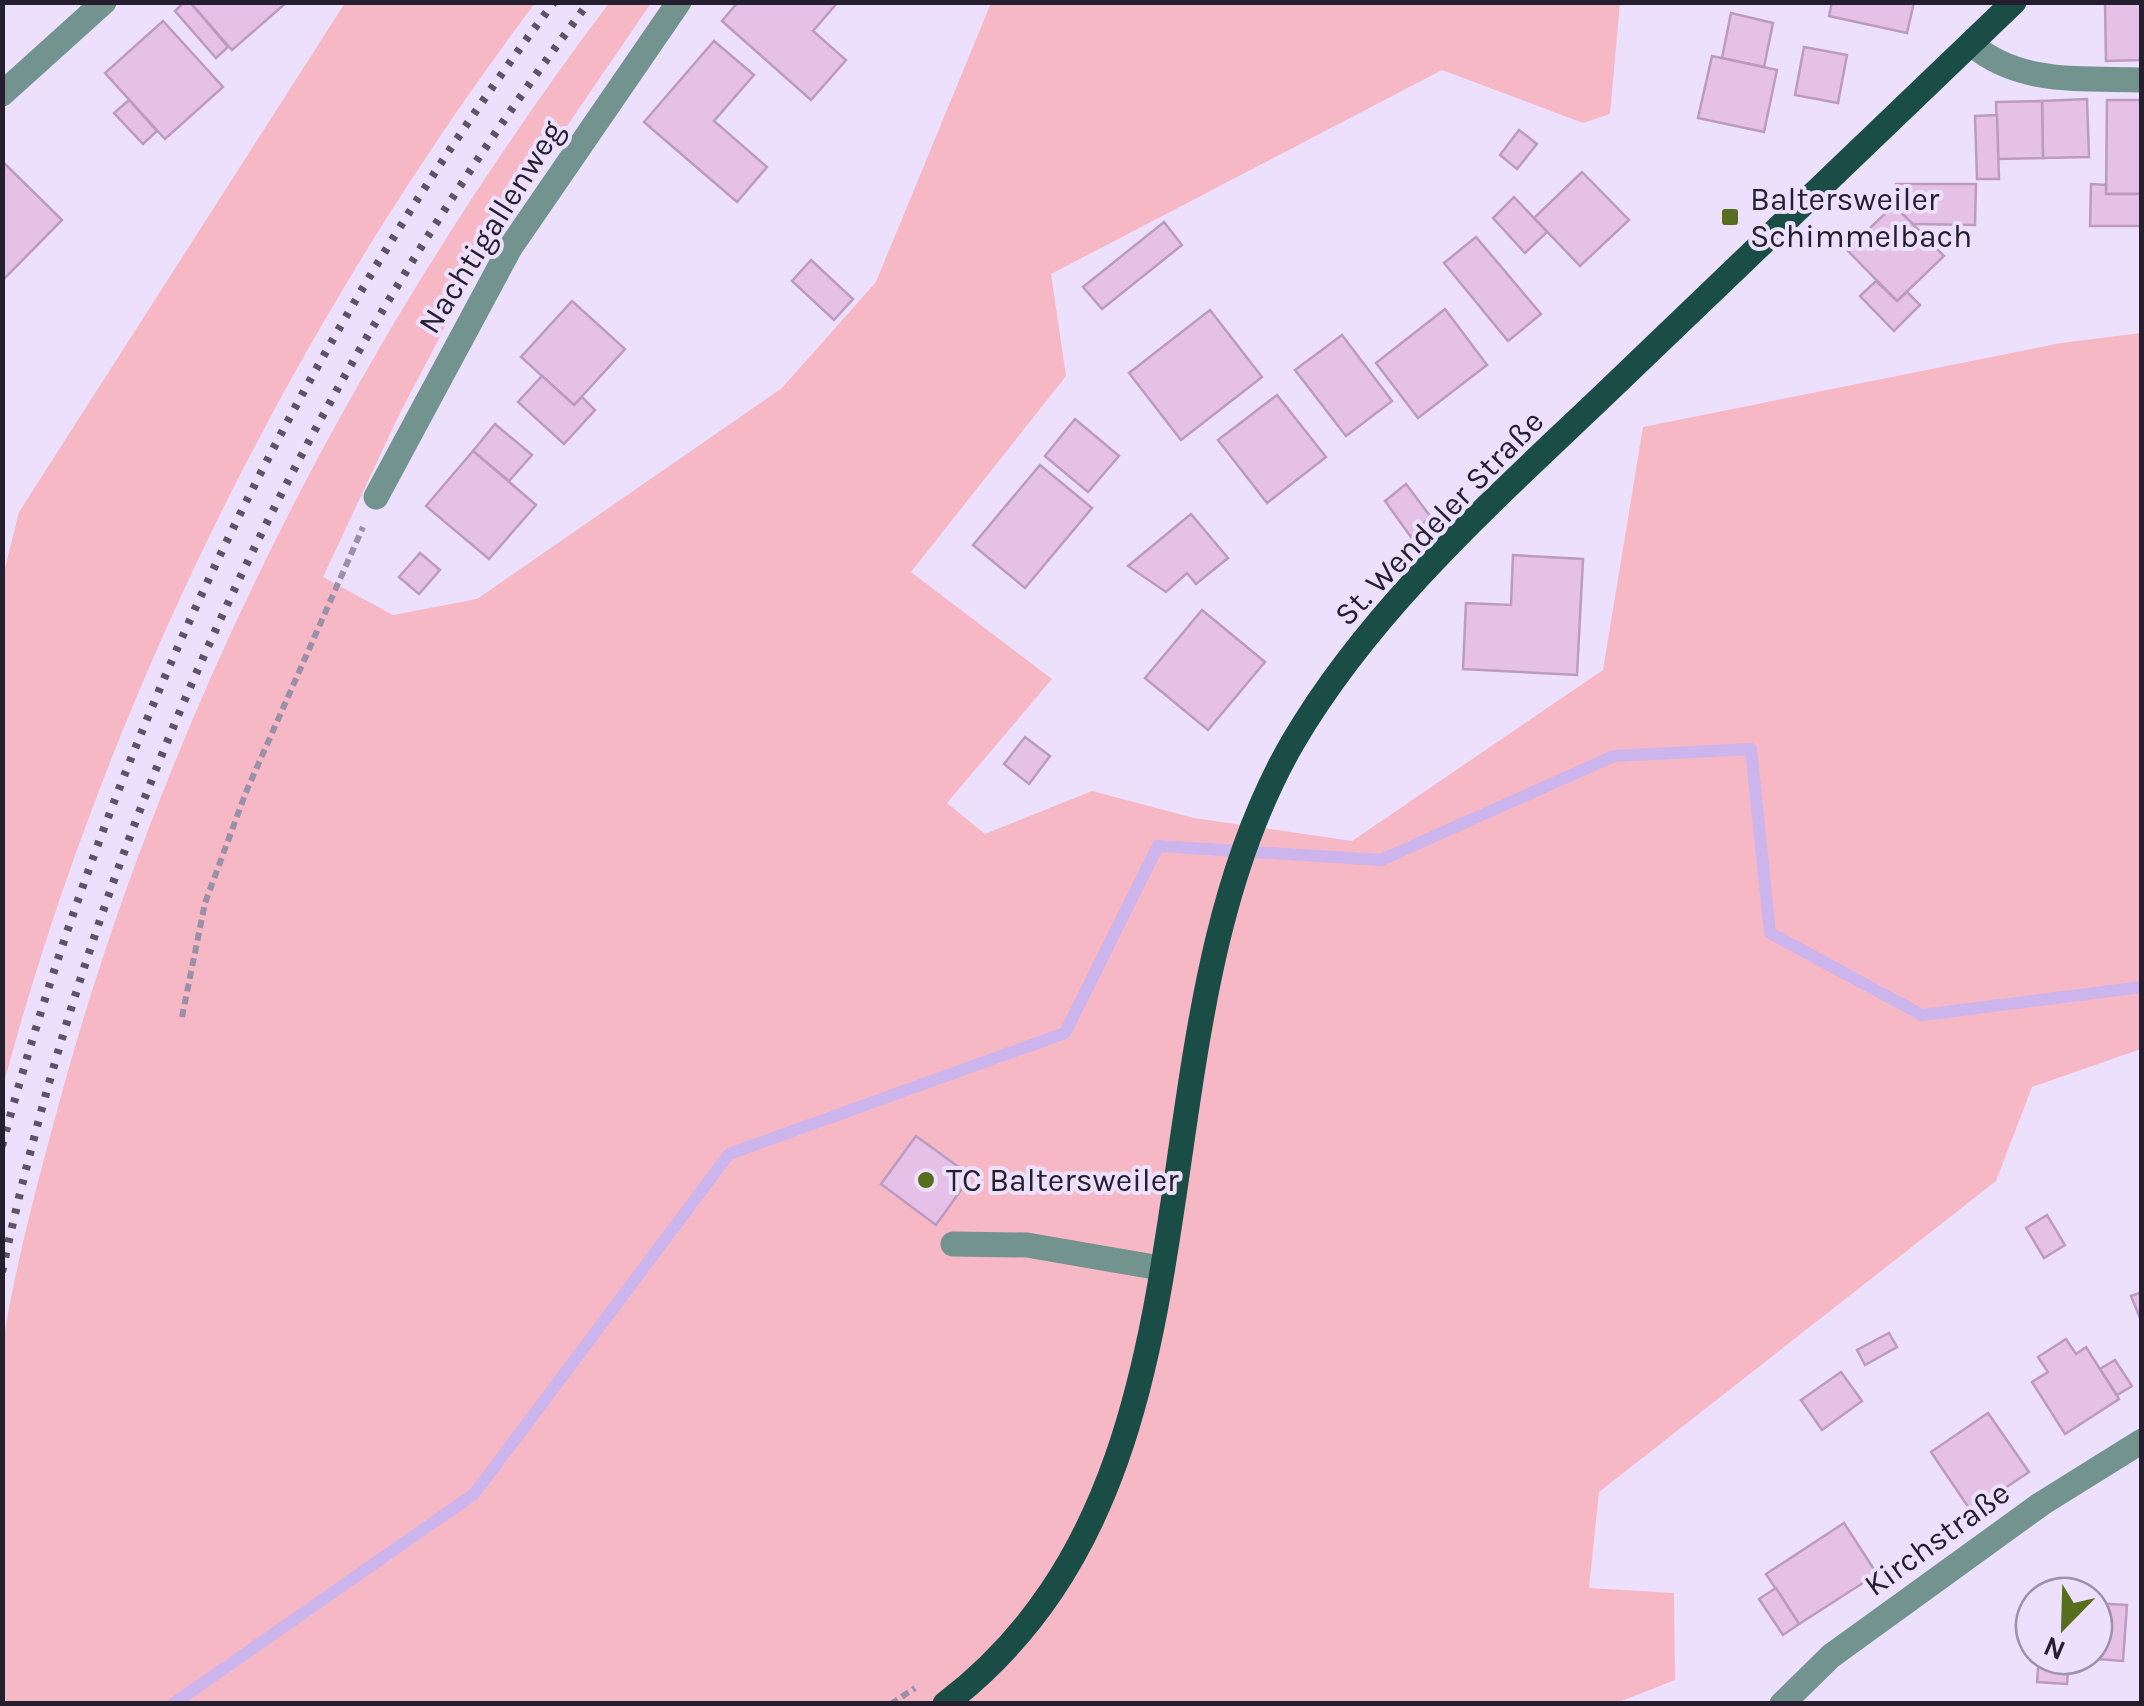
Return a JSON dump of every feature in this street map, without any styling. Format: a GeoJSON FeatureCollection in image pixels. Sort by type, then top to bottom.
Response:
{"type":"FeatureCollection","features":[{"type":"Feature","properties":{"kind":"main road","name":"St. Wendeler Straße"},"geometry":{"type":"LineString","coordinates":[[945,1704],[988,1671],[1039,1608],[1098,1513],[1141,1388],[1192,1067],[1231,888],[1293,742],[1389,610],[1481,513],[2014,2]]}},
{"type":"Feature","properties":{"kind":"street"},"geometry":{"type":"LineString","coordinates":[[2,94],[104,2]]}},
{"type":"Feature","properties":{"kind":"street","name":"Nachtigallenweg"},"geometry":{"type":"LineString","coordinates":[[376,497],[510,248],[679,2]]}},
{"type":"Feature","properties":{"kind":"street"},"geometry":{"type":"LineString","coordinates":[[1971,44],[1995,64],[2040,77],[2142,80]]}},
{"type":"Feature","properties":{"kind":"street"},"geometry":{"type":"LineString","coordinates":[[953,1244],[1027,1245],[1160,1268]]}},
{"type":"Feature","properties":{"kind":"street","name":"Kirchstraße"},"geometry":{"type":"LineString","coordinates":[[1782,1704],[1830,1656],[2041,1504],[2142,1441]]}},
{"type":"Feature","properties":{"kind":"path"},"geometry":{"type":"LineString","coordinates":[[182,1016],[206,903],[246,792],[376,497]]}},
{"type":"Feature","properties":{"kind":"shaded area"},"geometry":{"type":"Polygon","coordinates":[[[345,3],[535,3],[447,126],[365,253],[288,384],[218,519],[153,657],[96,798],[46,941],[3,1086],[2,580],[19,512],[345,3]]]}},
{"type":"Feature","properties":{"kind":"shaded area"},"geometry":{"type":"Polygon","coordinates":[[[609,3],[651,3],[494,233],[398,417],[323,577],[393,615],[477,599],[782,388],[876,282],[991,3],[1620,3],[1610,114],[1583,123],[1442,70],[1051,274],[1066,376],[911,572],[1052,679],[947,803],[985,834],[1092,791],[1194,818],[1352,841],[1603,670],[1643,427],[2061,343],[2141,333],[2141,1049],[2032,1087],[1996,1181],[1599,1492],[1589,1588],[1674,1593],[1675,1680],[1614,1704],[3,1704],[3,1342],[58,1107],[103,959],[155,813],[214,669],[281,529],[354,392],[433,259],[609,3]]]}},
{"type":"Feature","properties":{"kind":"building"},"geometry":{"type":"Polygon","coordinates":[[[184,2],[190,2],[228,47],[216,58],[175,11],[184,2]]]}},
{"type":"Feature","properties":{"kind":"building"},"geometry":{"type":"Polygon","coordinates":[[[190,2],[287,2],[232,50],[190,2]]]}},
{"type":"Feature","properties":{"kind":"building"},"geometry":{"type":"Polygon","coordinates":[[[738,2],[838,2],[813,31],[846,60],[811,100],[722,21],[738,2]]]}},
{"type":"Feature","properties":{"kind":"building"},"geometry":{"type":"Polygon","coordinates":[[[1832,2],[1914,2],[1907,33],[1829,16],[1832,2]]]}},
{"type":"Feature","properties":{"kind":"building"},"geometry":{"type":"Polygon","coordinates":[[[2105,2],[2142,2],[2142,60],[2106,61],[2105,2]]]}},
{"type":"Feature","properties":{"kind":"building"},"geometry":{"type":"Polygon","coordinates":[[[1731,13],[1773,23],[1764,67],[1722,58],[1731,13]]]}},
{"type":"Feature","properties":{"kind":"building"},"geometry":{"type":"Polygon","coordinates":[[[163,21],[223,87],[165,139],[105,73],[163,21]]]}},
{"type":"Feature","properties":{"kind":"building"},"geometry":{"type":"Polygon","coordinates":[[[714,41],[754,75],[714,121],[767,167],[737,202],[644,122],[714,41]]]}},
{"type":"Feature","properties":{"kind":"building"},"geometry":{"type":"Polygon","coordinates":[[[1804,47],[1847,55],[1838,103],[1795,95],[1804,47]]]}},
{"type":"Feature","properties":{"kind":"building"},"geometry":{"type":"Polygon","coordinates":[[[1712,56],[1777,70],[1764,132],[1698,118],[1712,56]]]}},
{"type":"Feature","properties":{"kind":"building"},"geometry":{"type":"Polygon","coordinates":[[[2087,99],[2089,157],[2043,158],[2042,101],[2087,99]]]}},
{"type":"Feature","properties":{"kind":"building"},"geometry":{"type":"Polygon","coordinates":[[[129,100],[157,131],[143,144],[114,113],[129,100]]]}},
{"type":"Feature","properties":{"kind":"building"},"geometry":{"type":"Polygon","coordinates":[[[2107,100],[2142,100],[2142,194],[2106,194],[2107,100]]]}},
{"type":"Feature","properties":{"kind":"building"},"geometry":{"type":"Polygon","coordinates":[[[2042,101],[2043,158],[1998,159],[1996,102],[2042,101]]]}},
{"type":"Feature","properties":{"kind":"building"},"geometry":{"type":"Polygon","coordinates":[[[1997,115],[1999,179],[1977,179],[1975,116],[1997,115]]]}},
{"type":"Feature","properties":{"kind":"building"},"geometry":{"type":"Polygon","coordinates":[[[1519,130],[1537,144],[1517,169],[1500,155],[1519,130]]]}},
{"type":"Feature","properties":{"kind":"building"},"geometry":{"type":"Polygon","coordinates":[[[5,164],[62,220],[2,281],[2,166],[5,164]]]}},
{"type":"Feature","properties":{"kind":"building"},"geometry":{"type":"Polygon","coordinates":[[[1582,172],[1629,220],[1580,266],[1534,218],[1582,172]]]}},
{"type":"Feature","properties":{"kind":"building"},"geometry":{"type":"Polygon","coordinates":[[[1896,184],[1976,184],[1975,225],[1911,224],[1894,205],[1896,184]]]}},
{"type":"Feature","properties":{"kind":"building"},"geometry":{"type":"Polygon","coordinates":[[[2091,184],[2106,185],[2106,194],[2142,194],[2142,226],[2090,226],[2091,184]]]}},
{"type":"Feature","properties":{"kind":"building"},"geometry":{"type":"Polygon","coordinates":[[[1514,197],[1547,232],[1525,253],[1493,218],[1514,197]]]}},
{"type":"Feature","properties":{"kind":"building"},"geometry":{"type":"Polygon","coordinates":[[[1894,205],[1944,256],[1897,301],[1847,250],[1894,205]]]}},
{"type":"Feature","properties":{"kind":"building"},"geometry":{"type":"Polygon","coordinates":[[[1164,222],[1182,245],[1102,309],[1083,287],[1164,222]]]}},
{"type":"Feature","properties":{"kind":"building"},"geometry":{"type":"Polygon","coordinates":[[[1476,237],[1541,314],[1508,341],[1444,263],[1476,237]]]}},
{"type":"Feature","properties":{"kind":"building"},"geometry":{"type":"Polygon","coordinates":[[[811,260],[853,299],[834,320],[792,281],[811,260]]]}},
{"type":"Feature","properties":{"kind":"building"},"geometry":{"type":"Polygon","coordinates":[[[1876,281],[1897,301],[1907,292],[1920,305],[1894,331],[1860,296],[1876,281]]]}},
{"type":"Feature","properties":{"kind":"building"},"geometry":{"type":"Polygon","coordinates":[[[572,301],[625,349],[574,405],[521,357],[572,301]]]}},
{"type":"Feature","properties":{"kind":"building"},"geometry":{"type":"Polygon","coordinates":[[[1445,309],[1487,365],[1418,418],[1376,363],[1445,309]]]}},
{"type":"Feature","properties":{"kind":"building"},"geometry":{"type":"Polygon","coordinates":[[[1210,310],[1262,377],[1181,440],[1129,373],[1210,310]]]}},
{"type":"Feature","properties":{"kind":"building"},"geometry":{"type":"Polygon","coordinates":[[[1342,335],[1392,401],[1346,436],[1295,370],[1342,335]]]}},
{"type":"Feature","properties":{"kind":"building"},"geometry":{"type":"Polygon","coordinates":[[[542,376],[574,405],[582,397],[595,410],[564,444],[518,402],[542,376]]]}},
{"type":"Feature","properties":{"kind":"building"},"geometry":{"type":"Polygon","coordinates":[[[1277,395],[1326,457],[1267,503],[1218,440],[1277,395]]]}},
{"type":"Feature","properties":{"kind":"building"},"geometry":{"type":"Polygon","coordinates":[[[1075,419],[1119,456],[1088,492],[1045,456],[1075,419]]]}},
{"type":"Feature","properties":{"kind":"building"},"geometry":{"type":"Polygon","coordinates":[[[495,424],[532,455],[509,481],[473,451],[495,424]]]}},
{"type":"Feature","properties":{"kind":"building"},"geometry":{"type":"Polygon","coordinates":[[[473,451],[536,505],[489,559],[426,506],[473,451]]]}},
{"type":"Feature","properties":{"kind":"building"},"geometry":{"type":"Polygon","coordinates":[[[1040,465],[1092,508],[1025,588],[973,545],[1040,465]]]}},
{"type":"Feature","properties":{"kind":"building"},"geometry":{"type":"Polygon","coordinates":[[[1406,484],[1430,516],[1411,537],[1385,501],[1406,484]]]}},
{"type":"Feature","properties":{"kind":"building"},"geometry":{"type":"Polygon","coordinates":[[[1191,514],[1228,558],[1196,584],[1187,573],[1166,592],[1128,566],[1191,514]]]}},
{"type":"Feature","properties":{"kind":"building"},"geometry":{"type":"Polygon","coordinates":[[[420,553],[440,570],[419,594],[399,577],[420,553]]]}},
{"type":"Feature","properties":{"kind":"building"},"geometry":{"type":"Polygon","coordinates":[[[1513,555],[1583,559],[1577,675],[1463,669],[1466,603],[1511,605],[1513,555]]]}},
{"type":"Feature","properties":{"kind":"building"},"geometry":{"type":"Polygon","coordinates":[[[1202,610],[1265,662],[1208,730],[1145,678],[1202,610]]]}},
{"type":"Feature","properties":{"kind":"building"},"geometry":{"type":"Polygon","coordinates":[[[1025,737],[1050,756],[1029,784],[1004,764],[1025,737]]]}},
{"type":"Feature","properties":{"kind":"building","name":"TC Baltersweiler"},"geometry":{"type":"Polygon","coordinates":[[[916,1136],[971,1176],[936,1225],[881,1184],[916,1136]]]}},
{"type":"Feature","properties":{"kind":"building"},"geometry":{"type":"Polygon","coordinates":[[[2047,1215],[2065,1245],[2044,1258],[2026,1228],[2047,1215]]]}},
{"type":"Feature","properties":{"kind":"building"},"geometry":{"type":"Polygon","coordinates":[[[2142,1292],[2142,1323],[2131,1296],[2142,1292]]]}},
{"type":"Feature","properties":{"kind":"building"},"geometry":{"type":"Polygon","coordinates":[[[1889,1333],[1897,1347],[1865,1365],[1857,1350],[1889,1333]]]}},
{"type":"Feature","properties":{"kind":"building"},"geometry":{"type":"Polygon","coordinates":[[[2066,1339],[2076,1354],[2086,1347],[2119,1399],[2065,1434],[2032,1382],[2048,1372],[2038,1357],[2066,1339]]]}},
{"type":"Feature","properties":{"kind":"building"},"geometry":{"type":"Polygon","coordinates":[[[2115,1360],[2132,1386],[2117,1395],[2100,1369],[2115,1360]]]}},
{"type":"Feature","properties":{"kind":"building"},"geometry":{"type":"Polygon","coordinates":[[[1841,1372],[1862,1401],[1822,1430],[1801,1400],[1841,1372]]]}},
{"type":"Feature","properties":{"kind":"building"},"geometry":{"type":"Polygon","coordinates":[[[1988,1413],[2029,1472],[1971,1511],[1931,1452],[1988,1413]]]}},
{"type":"Feature","properties":{"kind":"building"},"geometry":{"type":"Polygon","coordinates":[[[1844,1523],[1877,1574],[1799,1624],[1766,1574],[1844,1523]]]}},
{"type":"Feature","properties":{"kind":"building"},"geometry":{"type":"Polygon","coordinates":[[[1776,1588],[1799,1624],[1783,1635],[1759,1599],[1776,1588]]]}},
{"type":"Feature","properties":{"kind":"building"},"geometry":{"type":"Polygon","coordinates":[[[2114,1604],[2127,1605],[2123,1661],[2114,1660],[2114,1604]]]}},
{"type":"Feature","properties":{"kind":"building"},"geometry":{"type":"Polygon","coordinates":[[[2037,1676],[2068,1676],[2067,1684],[2037,1682],[2037,1676]]]}},
{"type":"Feature","properties":{"kind":"waterway"},"geometry":{"type":"LineString","coordinates":[[173,1704],[474,1494],[729,1154],[1065,1033],[1158,846],[1381,860],[1614,756],[1751,749],[1770,933],[1922,1015],[2142,987]]}},
{"type":"Feature","properties":{"kind":"railway"},"geometry":{"type":"LineString","coordinates":[[2,1146],[47,993],[99,842],[158,693],[224,548],[296,406],[375,267],[461,132],[554,2]]}},
{"type":"Feature","properties":{"kind":"railway"},"geometry":{"type":"LineString","coordinates":[[2,1272],[44,1101],[96,932],[157,767],[227,606],[305,448],[392,294],[487,146],[589,2]]}},
{"type":"Feature","properties":{"kind":"place","name":"Baltersweiler Schimmelbach"},"geometry":{"type":"Point","coordinates":[1730,217]}},
{"type":"Feature","properties":{"kind":"place","name":"TC Baltersweiler"},"geometry":{"type":"Point","coordinates":[926,1180]}}]}
